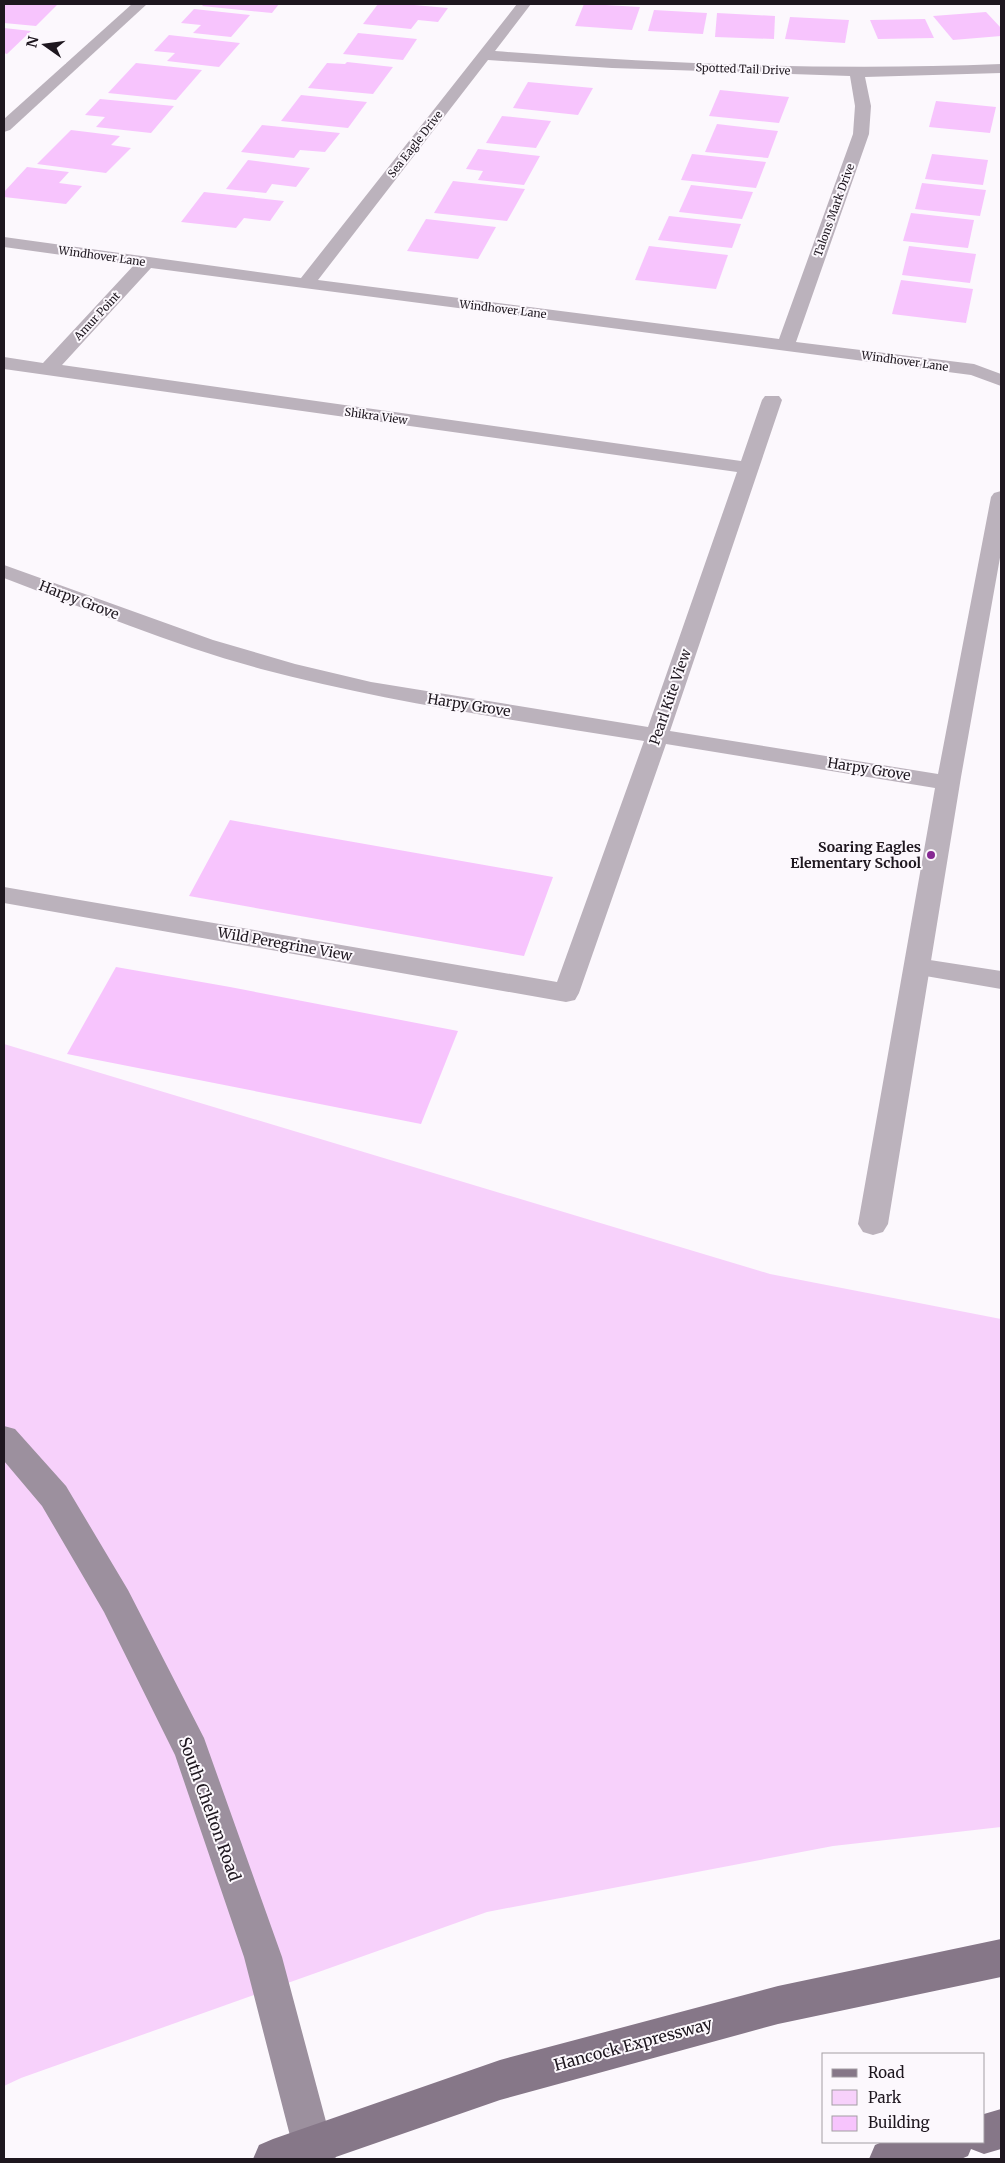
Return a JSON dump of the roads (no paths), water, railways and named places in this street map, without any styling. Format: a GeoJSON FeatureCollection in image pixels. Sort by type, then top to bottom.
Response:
{"type":"FeatureCollection","features":[{"type":"Feature","properties":{"kind":"main road","name":"South Chelton Road"},"geometry":{"type":"LineString","coordinates":[[4,1439],[54,1496],[116,1600],[191,1750],[263,1957],[314,2152]]}},
{"type":"Feature","properties":{"kind":"main road","name":"Hancock Expressway"},"geometry":{"type":"LineString","coordinates":[[274,2159],[314,2152],[500,2080],[778,2005],[1001,1958]]}},
{"type":"Feature","properties":{"kind":"main road"},"geometry":{"type":"LineString","coordinates":[[985,2134],[1001,2129]]}},
{"type":"Feature","properties":{"kind":"main road"},"geometry":{"type":"LineString","coordinates":[[889,2159],[950,2143]]}},
{"type":"Feature","properties":{"kind":"street"},"geometry":{"type":"LineString","coordinates":[[4,127],[140,4]]}},
{"type":"Feature","properties":{"kind":"street","name":"Sea Eagle Drive"},"geometry":{"type":"LineString","coordinates":[[306,284],[524,4]]}},
{"type":"Feature","properties":{"kind":"street","name":"Spotted Tail Drive"},"geometry":{"type":"LineString","coordinates":[[485,55],[578,62],[857,73],[947,72],[1001,68]]}},
{"type":"Feature","properties":{"kind":"street","name":"Talons Mark Drive"},"geometry":{"type":"LineString","coordinates":[[786,345],[861,134],[863,106],[857,73]]}},
{"type":"Feature","properties":{"kind":"street","name":"Windhover Lane"},"geometry":{"type":"LineString","coordinates":[[4,242],[306,284],[974,370],[1001,380]]}},
{"type":"Feature","properties":{"kind":"street","name":"Amur Point"},"geometry":{"type":"LineString","coordinates":[[47,370],[147,262]]}},
{"type":"Feature","properties":{"kind":"street","name":"Shikra View"},"geometry":{"type":"LineString","coordinates":[[4,363],[749,468]]}},
{"type":"Feature","properties":{"kind":"street","name":"Pearl Kite View"},"geometry":{"type":"LineString","coordinates":[[566,993],[772,400]]}},
{"type":"Feature","properties":{"kind":"street"},"geometry":{"type":"LineString","coordinates":[[873,1224],[948,782],[1001,497]]}},
{"type":"Feature","properties":{"kind":"street","name":"Harpy Grove"},"geometry":{"type":"LineString","coordinates":[[4,571],[161,630],[292,670],[371,689],[948,782]]}},
{"type":"Feature","properties":{"kind":"street","name":"Wild Peregrine View"},"geometry":{"type":"LineString","coordinates":[[4,895],[566,993]]}},
{"type":"Feature","properties":{"kind":"street"},"geometry":{"type":"LineString","coordinates":[[917,967],[1001,980]]}},
{"type":"Feature","properties":{"kind":"place","name":"Soaring Eagles Elementary School"},"geometry":{"type":"Point","coordinates":[931,855]}}]}
